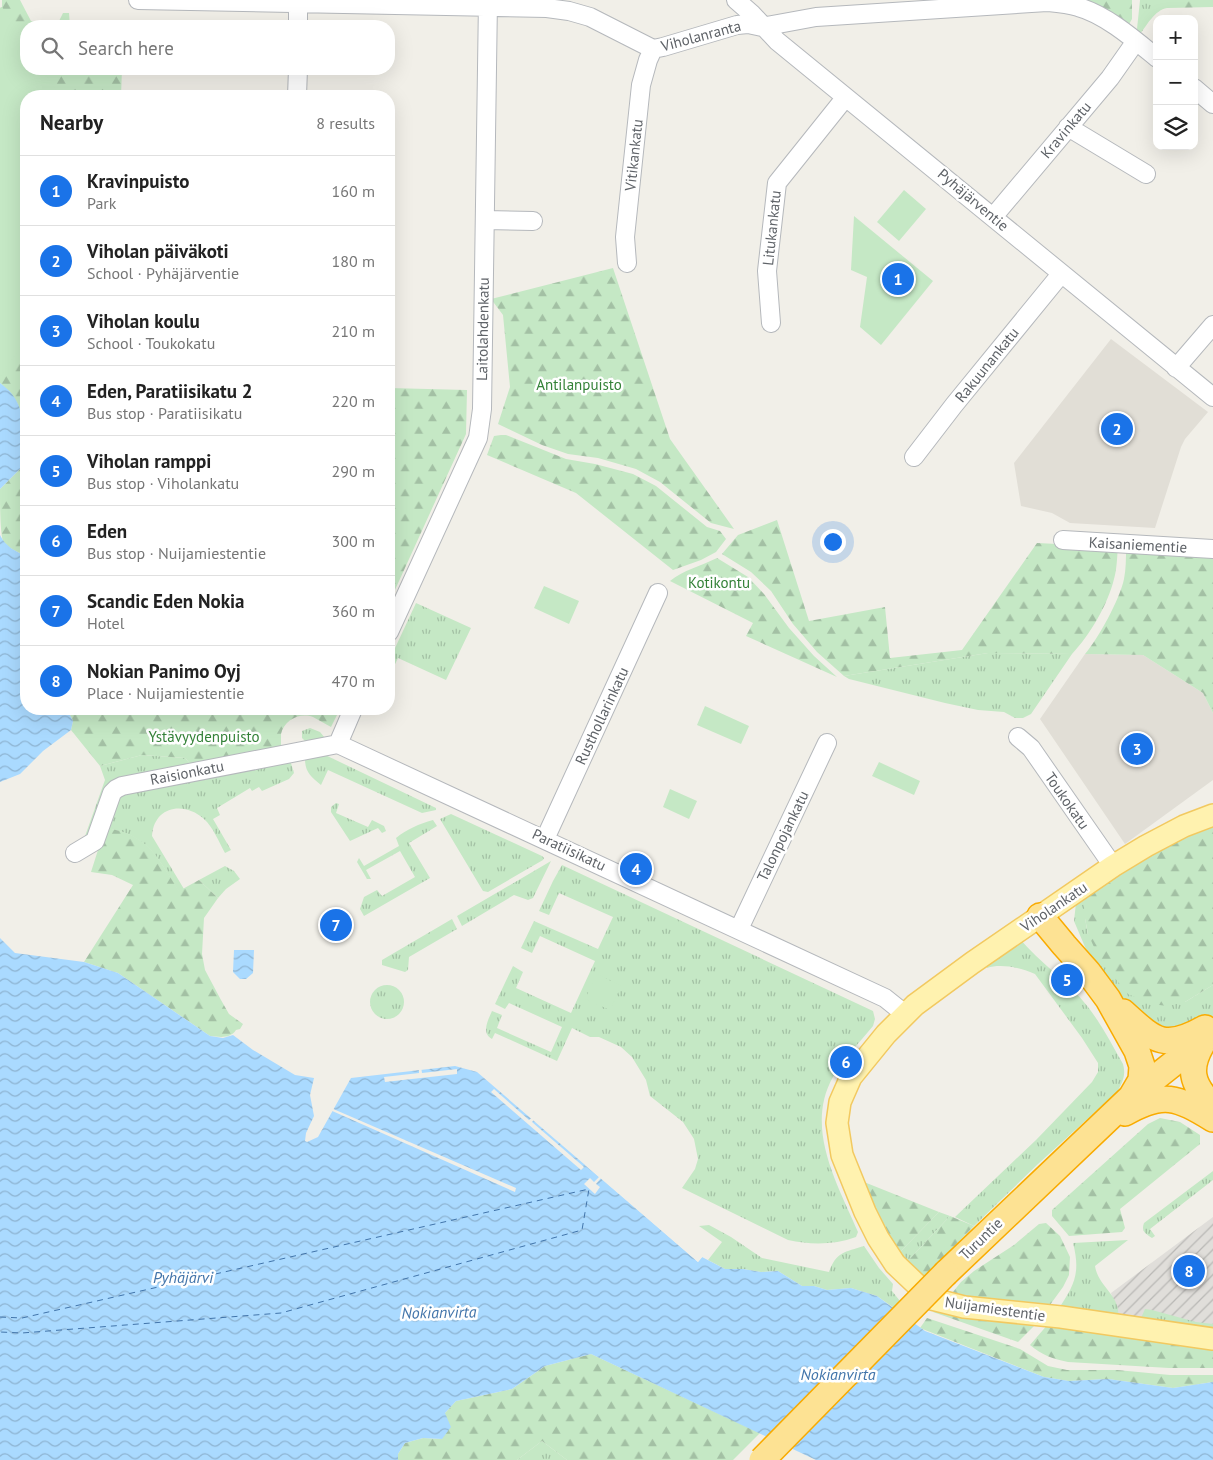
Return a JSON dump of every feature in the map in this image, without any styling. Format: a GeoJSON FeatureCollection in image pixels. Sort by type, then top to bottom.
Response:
{"type":"FeatureCollection","features":[{"type":"Feature","properties":{"kind":"highway"},"geometry":{"type":"LineString","coordinates":[[1047,911],[1064,921],[1088,972],[1108,999],[1137,1051],[1140,1059],[1141,1080],[1131,1097]]}},
{"type":"Feature","properties":{"kind":"highway"},"geometry":{"type":"LineString","coordinates":[[1108,999],[1149,1035],[1158,1040],[1182,1040],[1211,1031]]}},
{"type":"Feature","properties":{"kind":"highway"},"geometry":{"type":"LineString","coordinates":[[1211,1031],[1195,1056],[1193,1075],[1195,1084],[1213,1106]]}},
{"type":"Feature","properties":{"kind":"highway","name":"Turuntie"},"geometry":{"type":"LineString","coordinates":[[762,1460],[946,1273],[1093,1132],[1131,1097],[1211,1031]]}},
{"type":"Feature","properties":{"kind":"highway"},"geometry":{"type":"LineString","coordinates":[[1093,1132],[1149,1101],[1161,1099],[1182,1102],[1213,1119]]}},
{"type":"Feature","properties":{"kind":"main road","name":"Viholankatu"},"geometry":{"type":"LineString","coordinates":[[905,1014],[939,986],[1113,866],[1184,826],[1213,815]]}},
{"type":"Feature","properties":{"kind":"main road","name":"Nuijamiestentie"},"geometry":{"type":"LineString","coordinates":[[905,1014],[851,1077],[840,1102],[837,1123],[842,1155],[865,1212],[878,1238],[895,1264],[932,1299],[947,1304],[1213,1339]]}},
{"type":"Feature","properties":{"kind":"street","name":"Viholanranta"},"geometry":{"type":"LineString","coordinates":[[138,0],[298,3],[488,3],[546,8],[569,11],[590,17],[653,49],[663,48],[736,25],[748,24],[762,27],[816,17],[1047,2],[1079,7],[1100,17],[1153,55]]}},
{"type":"Feature","properties":{"kind":"street","name":"Pyhäjärventie"},"geometry":{"type":"LineString","coordinates":[[736,0],[777,41],[1213,397]]}},
{"type":"Feature","properties":{"kind":"street"},"geometry":{"type":"LineString","coordinates":[[298,3],[298,20]]}},
{"type":"Feature","properties":{"kind":"street","name":"Laitolahdenkatu"},"geometry":{"type":"LineString","coordinates":[[395,619],[478,438],[482,409],[488,3]]}},
{"type":"Feature","properties":{"kind":"street","name":"Kravinkatu"},"geometry":{"type":"LineString","coordinates":[[993,217],[1110,78],[1136,42]]}},
{"type":"Feature","properties":{"kind":"street","name":"Vitikankatu"},"geometry":{"type":"LineString","coordinates":[[627,263],[625,237],[641,84],[653,49]]}},
{"type":"Feature","properties":{"kind":"street"},"geometry":{"type":"LineString","coordinates":[[297,90],[298,75]]}},
{"type":"Feature","properties":{"kind":"street"},"geometry":{"type":"LineString","coordinates":[[1198,91],[1213,104]]}},
{"type":"Feature","properties":{"kind":"street","name":"Litukankatu"},"geometry":{"type":"LineString","coordinates":[[771,323],[767,272],[777,183],[846,98]]}},
{"type":"Feature","properties":{"kind":"street"},"geometry":{"type":"LineString","coordinates":[[1068,127],[1146,174]]}},
{"type":"Feature","properties":{"kind":"street"},"geometry":{"type":"LineString","coordinates":[[485,220],[532,221]]}},
{"type":"Feature","properties":{"kind":"street","name":"Rakuunankatu"},"geometry":{"type":"LineString","coordinates":[[914,457],[1061,274]]}},
{"type":"Feature","properties":{"kind":"street"},"geometry":{"type":"LineString","coordinates":[[1176,368],[1213,325]]}},
{"type":"Feature","properties":{"kind":"street","name":"Kaisaniementie"},"geometry":{"type":"LineString","coordinates":[[1062,540],[1213,549]]}},
{"type":"Feature","properties":{"kind":"street","name":"Rusthollarinkatu"},"geometry":{"type":"LineString","coordinates":[[545,840],[658,593]]}},
{"type":"Feature","properties":{"kind":"street"},"geometry":{"type":"LineString","coordinates":[[338,744],[350,715]]}},
{"type":"Feature","properties":{"kind":"street","name":"Toukokatu"},"geometry":{"type":"LineString","coordinates":[[1018,737],[1031,748],[1113,866]]}},
{"type":"Feature","properties":{"kind":"street","name":"Talonpojankatu"},"geometry":{"type":"LineString","coordinates":[[739,929],[827,743]]}},
{"type":"Feature","properties":{"kind":"street","name":"Paratiisikatu"},"geometry":{"type":"LineString","coordinates":[[338,744],[885,998],[905,1014]]}},
{"type":"Feature","properties":{"kind":"street","name":"Raisionkatu"},"geometry":{"type":"LineString","coordinates":[[75,853],[95,841],[112,793],[116,789],[132,784],[338,744]]}},
{"type":"Feature","properties":{"kind":"shaded area"},"geometry":{"type":"Polygon","coordinates":[[[1111,339],[1208,412],[1185,439],[1181,447],[1155,528],[1070,523],[1052,513],[1021,506],[1014,463],[1111,339]]]}},
{"type":"Feature","properties":{"kind":"shaded area"},"geometry":{"type":"Polygon","coordinates":[[[1085,654],[1143,655],[1203,693],[1213,713],[1213,780],[1125,844],[1040,719],[1085,654]]]}},
{"type":"Feature","properties":{"kind":"shaded area"},"geometry":{"type":"Polygon","coordinates":[[[1213,1217],[1213,1333],[1118,1319],[1111,1293],[1213,1217]]]}},
{"type":"Feature","properties":{"kind":"green space"},"geometry":{"type":"Polygon","coordinates":[[[2,0],[20,0],[30,20],[20,20],[20,75],[122,75],[121,90],[20,90],[20,411],[18,404],[8,390],[0,383],[0,8],[2,7],[2,0]]]}},
{"type":"Feature","properties":{"kind":"green space"},"geometry":{"type":"Polygon","coordinates":[[[1063,0],[1132,0],[1132,19],[1128,26],[1063,0]]]}},
{"type":"Feature","properties":{"kind":"green space"},"geometry":{"type":"Polygon","coordinates":[[[1140,0],[1167,0],[1167,8],[1153,15],[1140,34],[1137,29],[1140,0]]]}},
{"type":"Feature","properties":{"kind":"green space"},"geometry":{"type":"Polygon","coordinates":[[[1167,0],[1213,0],[1213,7],[1167,8],[1167,0]]]}},
{"type":"Feature","properties":{"kind":"green space"},"geometry":{"type":"Polygon","coordinates":[[[2,7],[20,35],[20,75],[46,75],[56,90],[20,90],[20,348],[0,377],[0,8],[2,7]]]}},
{"type":"Feature","properties":{"kind":"green space"},"geometry":{"type":"Polygon","coordinates":[[[63,13],[69,13],[70,20],[60,20],[63,13]]]}},
{"type":"Feature","properties":{"kind":"green space"},"geometry":{"type":"Polygon","coordinates":[[[904,190],[926,209],[899,241],[877,222],[904,190]]]}},
{"type":"Feature","properties":{"kind":"green space"},"geometry":{"type":"Polygon","coordinates":[[[854,216],[933,281],[881,345],[860,327],[867,277],[851,270],[854,216]]]}},
{"type":"Feature","properties":{"kind":"green space","name":"Antilanpuisto"},"geometry":{"type":"Polygon","coordinates":[[[613,268],[670,439],[734,529],[711,523],[660,482],[636,469],[598,458],[568,454],[542,445],[498,424],[510,387],[503,315],[491,299],[613,268]]]}},
{"type":"Feature","properties":{"kind":"green space"},"geometry":{"type":"Polygon","coordinates":[[[395,388],[467,390],[466,434],[395,590],[395,388]]]}},
{"type":"Feature","properties":{"kind":"green space"},"geometry":{"type":"Polygon","coordinates":[[[506,435],[566,459],[633,474],[656,486],[707,527],[720,531],[726,539],[716,552],[701,560],[673,570],[576,493],[487,455],[494,436],[506,435]]]}},
{"type":"Feature","properties":{"kind":"green space"},"geometry":{"type":"Polygon","coordinates":[[[20,469],[20,553],[3,541],[0,489],[20,469]]]}},
{"type":"Feature","properties":{"kind":"green space"},"geometry":{"type":"Polygon","coordinates":[[[777,520],[809,621],[885,607],[890,658],[962,650],[1037,543],[1118,547],[1116,571],[1111,589],[1098,619],[1072,654],[988,653],[844,676],[817,652],[793,624],[771,591],[751,572],[722,554],[738,535],[777,520]]]}},
{"type":"Feature","properties":{"kind":"green space"},"geometry":{"type":"Polygon","coordinates":[[[1126,548],[1213,553],[1213,713],[1203,693],[1143,655],[1085,654],[1102,629],[1122,587],[1125,575],[1126,548]]]}},
{"type":"Feature","properties":{"kind":"green space","name":"Kotikontu"},"geometry":{"type":"Polygon","coordinates":[[[717,558],[748,577],[764,594],[789,628],[814,656],[837,677],[746,636],[753,623],[670,581],[686,571],[717,558]]]}},
{"type":"Feature","properties":{"kind":"green space"},"geometry":{"type":"Polygon","coordinates":[[[544,586],[579,601],[569,624],[534,608],[544,586]]]}},
{"type":"Feature","properties":{"kind":"green space"},"geometry":{"type":"Polygon","coordinates":[[[416,603],[471,628],[446,680],[398,658],[395,664],[395,648],[416,603]]]}},
{"type":"Feature","properties":{"kind":"green space"},"geometry":{"type":"Polygon","coordinates":[[[988,653],[1072,654],[1031,714],[1023,718],[1015,718],[1004,712],[978,710],[945,703],[849,679],[844,676],[988,653]]]}},
{"type":"Feature","properties":{"kind":"green space"},"geometry":{"type":"Polygon","coordinates":[[[705,706],[749,726],[741,744],[697,725],[705,706]]]}},
{"type":"Feature","properties":{"kind":"green space","name":"Ystävyydenpuisto"},"geometry":{"type":"Polygon","coordinates":[[[70,715],[337,715],[331,727],[313,717],[298,716],[285,725],[281,734],[281,747],[194,768],[185,758],[142,755],[100,766],[71,730],[73,721],[70,715]]]}},
{"type":"Feature","properties":{"kind":"green space"},"geometry":{"type":"Polygon","coordinates":[[[310,728],[320,732],[325,738],[306,742],[302,738],[302,731],[310,728]]]}},
{"type":"Feature","properties":{"kind":"green space"},"geometry":{"type":"Polygon","coordinates":[[[319,752],[436,808],[436,810],[422,813],[328,770],[321,785],[309,774],[305,759],[319,752]]]}},
{"type":"Feature","properties":{"kind":"green space"},"geometry":{"type":"Polygon","coordinates":[[[142,755],[185,758],[194,768],[121,782],[93,835],[84,839],[105,780],[100,766],[142,755]]]}},
{"type":"Feature","properties":{"kind":"green space"},"geometry":{"type":"Polygon","coordinates":[[[290,760],[294,773],[289,779],[262,791],[259,787],[252,791],[250,788],[217,808],[220,815],[213,819],[231,850],[225,853],[210,826],[196,813],[188,810],[171,810],[158,818],[152,836],[184,889],[179,892],[158,858],[142,842],[120,831],[105,828],[115,801],[126,792],[290,760]]]}},
{"type":"Feature","properties":{"kind":"green space"},"geometry":{"type":"Polygon","coordinates":[[[879,762],[920,781],[914,795],[872,776],[879,762]]]}},
{"type":"Feature","properties":{"kind":"green space"},"geometry":{"type":"Polygon","coordinates":[[[670,789],[697,801],[689,819],[663,807],[670,789]]]}},
{"type":"Feature","properties":{"kind":"green space"},"geometry":{"type":"Polygon","coordinates":[[[336,803],[339,804],[336,813],[368,827],[372,820],[384,826],[386,831],[382,833],[378,828],[350,841],[331,812],[331,807],[336,803]]]}},
{"type":"Feature","properties":{"kind":"green space"},"geometry":{"type":"Polygon","coordinates":[[[451,814],[544,858],[488,892],[483,891],[440,819],[451,814]]]}},
{"type":"Feature","properties":{"kind":"green space"},"geometry":{"type":"Polygon","coordinates":[[[433,820],[437,826],[409,843],[430,878],[364,916],[360,909],[364,897],[377,890],[382,896],[415,877],[400,851],[366,870],[371,879],[367,879],[357,862],[359,858],[364,866],[399,846],[396,838],[404,832],[433,820]]]}},
{"type":"Feature","properties":{"kind":"green space"},"geometry":{"type":"Polygon","coordinates":[[[1213,823],[1213,985],[1185,1002],[1167,1006],[1152,1004],[1128,994],[1100,960],[1088,934],[1084,913],[1085,903],[1092,890],[1147,853],[1213,823]]]}},
{"type":"Feature","properties":{"kind":"green space"},"geometry":{"type":"Polygon","coordinates":[[[105,828],[120,831],[142,842],[158,858],[179,891],[199,880],[218,898],[204,918],[202,954],[205,970],[229,1014],[243,1024],[240,1029],[231,1035],[224,1037],[210,1036],[118,973],[84,962],[133,885],[112,875],[91,872],[105,828]]]}},
{"type":"Feature","properties":{"kind":"green space"},"geometry":{"type":"Polygon","coordinates":[[[551,861],[533,898],[528,900],[514,895],[462,926],[457,916],[551,861]]]}},
{"type":"Feature","properties":{"kind":"green space"},"geometry":{"type":"Polygon","coordinates":[[[562,865],[873,1011],[875,1019],[873,1026],[833,1077],[825,1096],[822,1116],[827,1156],[858,1232],[856,1237],[839,1242],[822,1243],[788,1240],[682,1188],[695,1169],[698,1159],[694,1139],[683,1122],[650,1096],[646,1080],[632,1057],[621,1047],[599,1037],[590,1037],[572,1028],[557,1061],[495,1033],[492,1039],[489,1036],[486,1026],[492,1011],[502,1015],[497,1028],[551,1052],[562,1027],[509,1003],[505,1009],[495,1004],[513,966],[523,972],[516,988],[571,1013],[595,961],[540,936],[532,953],[521,948],[534,921],[598,949],[613,917],[559,893],[549,915],[539,911],[562,865]]]}},
{"type":"Feature","properties":{"kind":"green space"},"geometry":{"type":"Polygon","coordinates":[[[225,866],[234,871],[240,879],[226,889],[218,898],[199,880],[225,866]]]}},
{"type":"Feature","properties":{"kind":"green space"},"geometry":{"type":"Polygon","coordinates":[[[1092,890],[1085,912],[1088,934],[1185,1002],[1213,985],[1213,1016],[1190,1031],[1170,1036],[1121,999],[1102,975],[1085,947],[1074,921],[1076,903],[1092,890]]]}},
{"type":"Feature","properties":{"kind":"green space"},"geometry":{"type":"Polygon","coordinates":[[[452,919],[457,929],[409,957],[408,970],[405,972],[382,965],[382,960],[452,919]]]}},
{"type":"Feature","properties":{"kind":"green space"},"geometry":{"type":"Polygon","coordinates":[[[1019,938],[1088,1007],[1123,1064],[1124,1075],[1117,1092],[974,1226],[955,1217],[1036,1140],[1092,1082],[1098,1072],[1098,1063],[1082,1038],[1035,974],[1011,967],[987,968],[986,964],[1019,938]]]}},
{"type":"Feature","properties":{"kind":"green space"},"geometry":{"type":"Polygon","coordinates":[[[597,974],[621,986],[610,1010],[585,999],[597,974]]]}},
{"type":"Feature","properties":{"kind":"green space"},"geometry":{"type":"Polygon","coordinates":[[[387,985],[399,990],[404,1002],[399,1014],[387,1019],[375,1014],[370,1002],[375,990],[387,985]]]}},
{"type":"Feature","properties":{"kind":"green space"},"geometry":{"type":"Polygon","coordinates":[[[1160,1118],[1180,1122],[1200,1135],[1200,1144],[1120,1209],[1125,1228],[1122,1232],[1069,1236],[1052,1216],[1052,1210],[1148,1124],[1160,1118]]]}},
{"type":"Feature","properties":{"kind":"green space"},"geometry":{"type":"Polygon","coordinates":[[[1213,1171],[1213,1180],[1150,1229],[1155,1236],[1152,1238],[1143,1230],[1144,1223],[1213,1171]]]}},
{"type":"Feature","properties":{"kind":"green space"},"geometry":{"type":"Polygon","coordinates":[[[859,1180],[939,1212],[897,1255],[859,1180]]]}},
{"type":"Feature","properties":{"kind":"green space"},"geometry":{"type":"Polygon","coordinates":[[[939,1212],[950,1216],[905,1264],[897,1255],[939,1212]]]}},
{"type":"Feature","properties":{"kind":"green space"},"geometry":{"type":"Polygon","coordinates":[[[950,1216],[974,1226],[921,1280],[905,1264],[950,1216]]]}},
{"type":"Feature","properties":{"kind":"green space"},"geometry":{"type":"Polygon","coordinates":[[[1046,1223],[1060,1236],[1070,1257],[1069,1275],[1047,1309],[948,1298],[961,1282],[974,1271],[1014,1245],[1039,1224],[1046,1223]]]}},
{"type":"Feature","properties":{"kind":"green space"},"geometry":{"type":"Polygon","coordinates":[[[709,1225],[762,1258],[829,1272],[835,1260],[842,1254],[864,1246],[893,1284],[892,1291],[900,1301],[894,1308],[877,1296],[851,1288],[827,1290],[814,1286],[802,1286],[778,1271],[761,1272],[725,1269],[708,1260],[722,1242],[699,1226],[709,1225]]]}},
{"type":"Feature","properties":{"kind":"green space"},"geometry":{"type":"Polygon","coordinates":[[[1128,1240],[1095,1266],[1100,1280],[1117,1304],[1118,1319],[1057,1311],[1072,1287],[1076,1272],[1073,1243],[1128,1240]]]}},
{"type":"Feature","properties":{"kind":"green space"},"geometry":{"type":"Polygon","coordinates":[[[936,1309],[1038,1322],[1018,1342],[933,1312],[936,1309]]]}},
{"type":"Feature","properties":{"kind":"green space"},"geometry":{"type":"Polygon","coordinates":[[[1145,1309],[1196,1322],[1213,1324],[1213,1333],[1141,1318],[1145,1309]]]}},
{"type":"Feature","properties":{"kind":"green space"},"geometry":{"type":"Polygon","coordinates":[[[927,1318],[1020,1349],[1048,1366],[1067,1370],[1117,1370],[1170,1375],[1213,1375],[1213,1382],[1173,1388],[1108,1379],[1069,1381],[1044,1377],[920,1328],[927,1318]]]}},
{"type":"Feature","properties":{"kind":"green space"},"geometry":{"type":"Polygon","coordinates":[[[1049,1323],[1213,1345],[1213,1368],[1169,1368],[1068,1362],[1057,1359],[1043,1354],[1030,1345],[1049,1323]]]}},
{"type":"Feature","properties":{"kind":"green space"},"geometry":{"type":"Polygon","coordinates":[[[591,1354],[760,1433],[733,1460],[567,1460],[542,1441],[517,1460],[398,1460],[398,1454],[405,1443],[423,1438],[442,1439],[445,1413],[456,1401],[512,1389],[545,1366],[591,1354]]]}},
{"type":"Feature","properties":{"kind":"green space"},"geometry":{"type":"Polygon","coordinates":[[[542,1441],[567,1460],[517,1460],[542,1441]]]}},
{"type":"Feature","properties":{"kind":"water"},"geometry":{"type":"Polygon","coordinates":[[[0,383],[12,394],[20,409],[20,469],[0,489],[0,383]]]}},
{"type":"Feature","properties":{"kind":"water"},"geometry":{"type":"Polygon","coordinates":[[[0,535],[8,546],[20,553],[20,715],[70,715],[73,721],[71,730],[43,751],[20,774],[0,782],[0,535]]]}},
{"type":"Feature","properties":{"kind":"water","name":"Pyhäjärvi"},"geometry":{"type":"Polygon","coordinates":[[[0,938],[15,953],[84,962],[118,973],[210,1036],[223,1038],[233,1035],[253,1050],[295,1075],[314,1078],[310,1095],[314,1116],[306,1133],[305,1141],[307,1142],[318,1137],[351,1078],[455,1066],[477,1072],[698,1262],[702,1257],[725,1269],[761,1272],[778,1271],[802,1286],[814,1286],[827,1290],[851,1288],[877,1296],[925,1331],[1044,1377],[1069,1381],[1108,1379],[1173,1388],[1213,1382],[1213,1460],[816,1460],[591,1354],[545,1366],[512,1389],[456,1401],[445,1413],[451,1427],[442,1439],[423,1438],[405,1443],[398,1454],[398,1460],[0,1460],[0,938]]]}},
{"type":"Feature","properties":{"kind":"water"},"geometry":{"type":"Polygon","coordinates":[[[234,950],[254,950],[253,973],[246,979],[240,979],[233,972],[234,950]]]}},
{"type":"Feature","properties":{"kind":"pier"},"geometry":{"type":"Polygon","coordinates":[[[421,1067],[422,1073],[457,1069],[457,1074],[385,1082],[384,1077],[419,1073],[419,1068],[421,1067]]]}},
{"type":"Feature","properties":{"kind":"pier"},"geometry":{"type":"Polygon","coordinates":[[[494,1089],[529,1120],[534,1116],[536,1117],[532,1122],[584,1167],[581,1170],[491,1092],[494,1089]]]}},
{"type":"Feature","properties":{"kind":"pier"},"geometry":{"type":"Polygon","coordinates":[[[331,1108],[516,1188],[515,1192],[330,1110],[331,1108]]]}},
{"type":"Feature","properties":{"kind":"pier"},"geometry":{"type":"Polygon","coordinates":[[[587,1163],[698,1259],[701,1255],[704,1255],[698,1262],[601,1178],[596,1184],[600,1187],[595,1194],[584,1184],[590,1178],[594,1182],[599,1177],[585,1165],[587,1163]]]}},
{"type":"Feature","properties":{"kind":"ferry route"},"geometry":{"type":"LineString","coordinates":[[0,1317],[22,1318],[589,1189],[582,1230],[281,1313],[22,1333],[0,1332]]}},
{"type":"Feature","properties":{"kind":"place","name":"Kravinpuisto"},"geometry":{"type":"Point","coordinates":[898,279]}},
{"type":"Feature","properties":{"kind":"place","name":"Viholan päiväkoti"},"geometry":{"type":"Point","coordinates":[1117,429]}},
{"type":"Feature","properties":{"kind":"place","name":"Viholan koulu"},"geometry":{"type":"Point","coordinates":[1137,749]}},
{"type":"Feature","properties":{"kind":"place","name":"Eden, Paratiisikatu 2"},"geometry":{"type":"Point","coordinates":[636,869]}},
{"type":"Feature","properties":{"kind":"place","name":"Scandic Eden Nokia"},"geometry":{"type":"Point","coordinates":[336,925]}},
{"type":"Feature","properties":{"kind":"place","name":"Viholan ramppi"},"geometry":{"type":"Point","coordinates":[1067,980]}},
{"type":"Feature","properties":{"kind":"place","name":"Eden"},"geometry":{"type":"Point","coordinates":[846,1062]}},
{"type":"Feature","properties":{"kind":"place","name":"Nokian Panimo Oyj"},"geometry":{"type":"Point","coordinates":[1189,1271]}},
{"type":"Feature","properties":{"kind":"water label","name":"Nokianvirta"},"geometry":{"type":"Point","coordinates":[439,1312]}},
{"type":"Feature","properties":{"kind":"water label","name":"Nokianvirta"},"geometry":{"type":"Point","coordinates":[838,1374]}}]}
